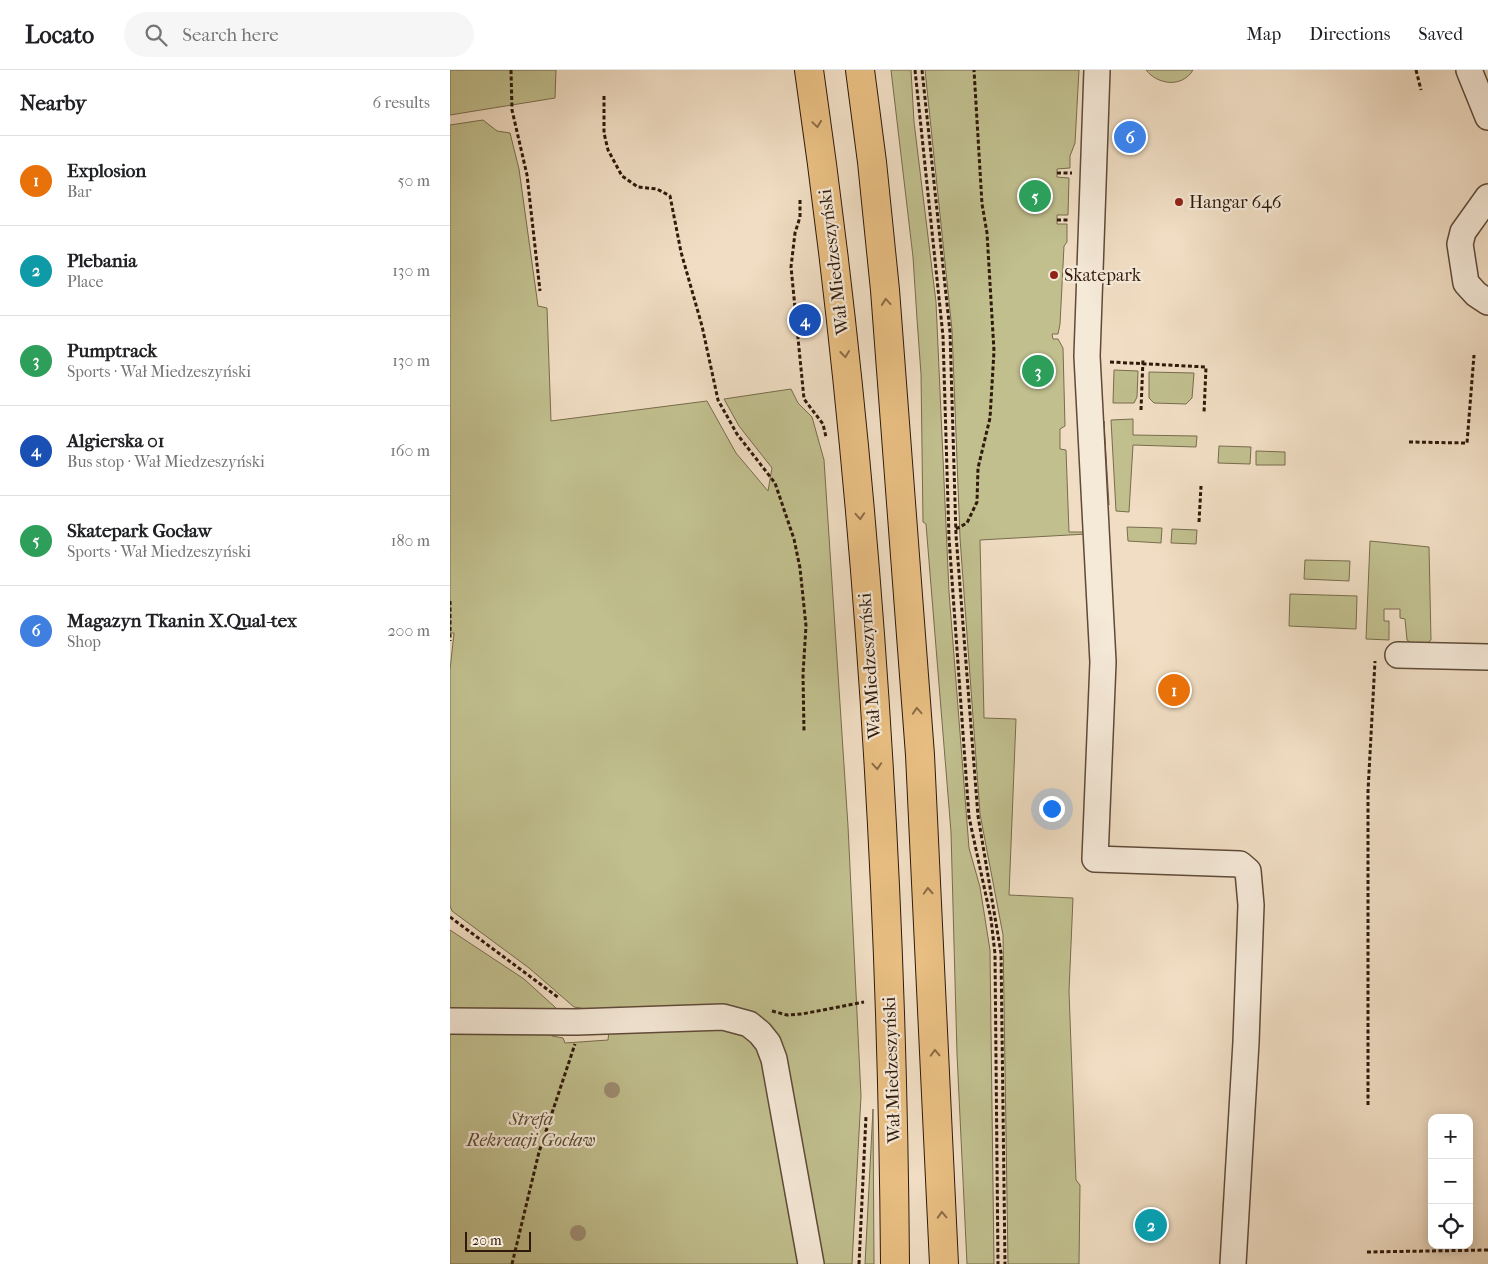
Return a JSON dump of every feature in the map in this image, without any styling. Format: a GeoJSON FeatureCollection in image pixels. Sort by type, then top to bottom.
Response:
{"type":"FeatureCollection","features":[{"type":"Feature","properties":{"kind":"main road","name":"Wał Miedzeszyński"},"geometry":{"type":"LineString","coordinates":[[809,70],[827,200],[847,380],[870,654],[889,990],[894,1122],[895,1264]]}},
{"type":"Feature","properties":{"kind":"main road"},"geometry":{"type":"LineString","coordinates":[[860,70],[884,282],[920,755],[944,1264]]}},
{"type":"Feature","properties":{"kind":"street"},"geometry":{"type":"LineString","coordinates":[[1097,70],[1087,356],[1102,662],[1095,859],[1240,864],[1248,871],[1251,905],[1246,1042],[1233,1264]]}},
{"type":"Feature","properties":{"kind":"street"},"geometry":{"type":"LineString","coordinates":[[1469,70],[1488,117]]}},
{"type":"Feature","properties":{"kind":"street"},"geometry":{"type":"LineString","coordinates":[[1488,198],[1463,232],[1460,244],[1466,282],[1476,294],[1488,302]]}},
{"type":"Feature","properties":{"kind":"street"},"geometry":{"type":"LineString","coordinates":[[1398,655],[1488,657]]}},
{"type":"Feature","properties":{"kind":"street"},"geometry":{"type":"LineString","coordinates":[[450,1021],[576,1022],[723,1017],[748,1024],[760,1033],[768,1043],[774,1059],[811,1264]]}},
{"type":"Feature","properties":{"kind":"path"},"geometry":{"type":"LineString","coordinates":[[511,70],[512,110],[527,175],[540,291]]}},
{"type":"Feature","properties":{"kind":"path"},"geometry":{"type":"LineString","coordinates":[[915,70],[943,336],[949,538],[969,817],[991,919],[995,954],[998,1264]]}},
{"type":"Feature","properties":{"kind":"path"},"geometry":{"type":"LineString","coordinates":[[922,70],[950,332],[956,530],[978,816],[1001,953],[1005,1264]]}},
{"type":"Feature","properties":{"kind":"path"},"geometry":{"type":"LineString","coordinates":[[956,530],[966,523],[977,502],[978,468],[990,418],[994,351],[987,233],[982,204],[978,111],[973,82],[974,70]]}},
{"type":"Feature","properties":{"kind":"path"},"geometry":{"type":"LineString","coordinates":[[1416,70],[1421,90]]}},
{"type":"Feature","properties":{"kind":"path"},"geometry":{"type":"LineString","coordinates":[[604,96],[604,133],[608,150],[622,176],[638,187],[657,189],[670,196],[681,252],[702,326],[718,400],[737,434],[775,482],[787,514],[800,568],[806,626],[803,674],[804,732]]}},
{"type":"Feature","properties":{"kind":"path"},"geometry":{"type":"LineString","coordinates":[[1057,173],[1075,173]]}},
{"type":"Feature","properties":{"kind":"path"},"geometry":{"type":"LineString","coordinates":[[800,190],[800,217],[795,233],[791,267],[804,399],[823,424],[828,442]]}},
{"type":"Feature","properties":{"kind":"path"},"geometry":{"type":"LineString","coordinates":[[1057,220],[1072,220]]}},
{"type":"Feature","properties":{"kind":"path"},"geometry":{"type":"LineString","coordinates":[[1409,442],[1467,443],[1474,355]]}},
{"type":"Feature","properties":{"kind":"path"},"geometry":{"type":"LineString","coordinates":[[1141,410],[1143,359]]}},
{"type":"Feature","properties":{"kind":"path"},"geometry":{"type":"LineString","coordinates":[[1108,362],[1206,367],[1204,413]]}},
{"type":"Feature","properties":{"kind":"path"},"geometry":{"type":"LineString","coordinates":[[1199,522],[1201,486]]}},
{"type":"Feature","properties":{"kind":"path"},"geometry":{"type":"LineString","coordinates":[[450,601],[450,641]]}},
{"type":"Feature","properties":{"kind":"path"},"geometry":{"type":"LineString","coordinates":[[1368,1105],[1368,791],[1374,666],[1376,660],[1381,655],[1398,655]]}},
{"type":"Feature","properties":{"kind":"path"},"geometry":{"type":"LineString","coordinates":[[450,917],[551,990],[568,1009],[576,1022],[574,1050],[539,1152],[512,1264]]}},
{"type":"Feature","properties":{"kind":"path"},"geometry":{"type":"LineString","coordinates":[[863,992],[864,1012]]}},
{"type":"Feature","properties":{"kind":"path"},"geometry":{"type":"LineString","coordinates":[[763,1011],[780,1012],[787,1016],[864,1002]]}},
{"type":"Feature","properties":{"kind":"path"},"geometry":{"type":"LineString","coordinates":[[859,1264],[866,1110]]}},
{"type":"Feature","properties":{"kind":"path"},"geometry":{"type":"LineString","coordinates":[[1367,1252],[1488,1250]]}},
{"type":"Feature","properties":{"kind":"green space"},"geometry":{"type":"Polygon","coordinates":[[[450,70],[556,70],[555,98],[450,115],[450,70]]]}},
{"type":"Feature","properties":{"kind":"green space"},"geometry":{"type":"Polygon","coordinates":[[[891,70],[911,70],[914,122],[936,302],[949,592],[969,848],[980,887],[990,950],[994,1264],[967,1264],[957,1054],[951,832],[926,524],[923,522],[921,374],[913,257],[891,70]]]}},
{"type":"Feature","properties":{"kind":"green space"},"geometry":{"type":"Polygon","coordinates":[[[925,70],[1079,70],[1075,143],[1070,156],[1070,168],[1057,169],[1057,177],[1069,178],[1068,215],[1057,215],[1057,224],[1067,224],[1067,242],[1064,246],[1060,324],[1058,334],[1052,334],[1053,339],[1058,339],[1063,348],[1065,426],[1060,429],[1060,449],[1066,450],[1069,532],[1087,532],[1087,534],[980,540],[984,718],[1016,719],[1009,895],[1073,898],[1069,991],[1076,1180],[1080,1185],[1079,1264],[1008,1264],[1003,935],[980,814],[960,538],[952,330],[925,70]]]}},
{"type":"Feature","properties":{"kind":"green space"},"geometry":{"type":"Polygon","coordinates":[[[1146,70],[1193,70],[1183,80],[1170,82],[1157,79],[1146,70]]]}},
{"type":"Feature","properties":{"kind":"green space","name":"Strefa Rekreacji Gocław"},"geometry":{"type":"Polygon","coordinates":[[[483,120],[497,131],[510,133],[519,169],[538,306],[547,308],[551,421],[707,401],[736,453],[768,491],[772,468],[739,426],[724,399],[791,389],[798,403],[812,417],[824,460],[848,826],[861,1096],[852,1264],[450,1264],[450,1031],[552,1031],[552,1036],[563,1038],[565,1043],[608,1040],[611,1013],[574,1007],[529,968],[452,911],[450,906],[450,670],[454,633],[450,633],[450,125],[483,120]]]}},
{"type":"Feature","properties":{"kind":"green space"},"geometry":{"type":"Polygon","coordinates":[[[1114,370],[1138,371],[1137,397],[1134,403],[1113,403],[1114,370]]]}},
{"type":"Feature","properties":{"kind":"green space"},"geometry":{"type":"Polygon","coordinates":[[[1149,372],[1194,373],[1192,398],[1186,404],[1154,403],[1149,398],[1149,372]]]}},
{"type":"Feature","properties":{"kind":"green space"},"geometry":{"type":"Polygon","coordinates":[[[1133,419],[1133,435],[1197,436],[1196,447],[1133,445],[1129,512],[1116,511],[1111,420],[1133,419]]]}},
{"type":"Feature","properties":{"kind":"green space"},"geometry":{"type":"Polygon","coordinates":[[[1104,421],[1109,505],[1105,499],[1104,421]]]}},
{"type":"Feature","properties":{"kind":"green space"},"geometry":{"type":"Polygon","coordinates":[[[1219,446],[1251,447],[1250,464],[1218,463],[1219,446]]]}},
{"type":"Feature","properties":{"kind":"green space"},"geometry":{"type":"Polygon","coordinates":[[[1256,451],[1285,452],[1285,465],[1256,465],[1256,451]]]}},
{"type":"Feature","properties":{"kind":"green space"},"geometry":{"type":"Polygon","coordinates":[[[1127,527],[1162,528],[1161,543],[1128,541],[1127,527]]]}},
{"type":"Feature","properties":{"kind":"green space"},"geometry":{"type":"Polygon","coordinates":[[[1172,529],[1197,530],[1196,544],[1171,543],[1172,529]]]}},
{"type":"Feature","properties":{"kind":"green space"},"geometry":{"type":"Polygon","coordinates":[[[1370,541],[1429,547],[1431,640],[1425,645],[1414,645],[1407,640],[1405,619],[1400,618],[1400,609],[1384,609],[1384,621],[1389,621],[1389,640],[1366,639],[1370,541]]]}},
{"type":"Feature","properties":{"kind":"green space"},"geometry":{"type":"Polygon","coordinates":[[[1305,560],[1350,561],[1349,581],[1304,579],[1305,560]]]}},
{"type":"Feature","properties":{"kind":"green space"},"geometry":{"type":"Polygon","coordinates":[[[1290,594],[1357,596],[1356,629],[1289,626],[1290,594]]]}},
{"type":"Feature","properties":{"kind":"green space"},"geometry":{"type":"Polygon","coordinates":[[[450,930],[524,979],[556,1008],[556,1011],[450,1012],[450,930]]]}},
{"type":"Feature","properties":{"kind":"green space"},"geometry":{"type":"Polygon","coordinates":[[[873,1109],[874,1264],[865,1264],[873,1109]]]}},
{"type":"Feature","properties":{"kind":"place","name":"Magazyn Tkanin X.Qual-tex"},"geometry":{"type":"Point","coordinates":[1130,137]}},
{"type":"Feature","properties":{"kind":"place","name":"Skatepark Gocław"},"geometry":{"type":"Point","coordinates":[1035,196]}},
{"type":"Feature","properties":{"kind":"place","name":"Hangar 646"},"geometry":{"type":"Point","coordinates":[1179,202]}},
{"type":"Feature","properties":{"kind":"place","name":"Skatepark"},"geometry":{"type":"Point","coordinates":[1054,275]}},
{"type":"Feature","properties":{"kind":"place","name":"Algierska 01"},"geometry":{"type":"Point","coordinates":[805,320]}},
{"type":"Feature","properties":{"kind":"place","name":"Pumptrack"},"geometry":{"type":"Point","coordinates":[1038,371]}},
{"type":"Feature","properties":{"kind":"place","name":"Explosion"},"geometry":{"type":"Point","coordinates":[1174,690]}},
{"type":"Feature","properties":{"kind":"place","name":"Plebania"},"geometry":{"type":"Point","coordinates":[1151,1225]}}]}
